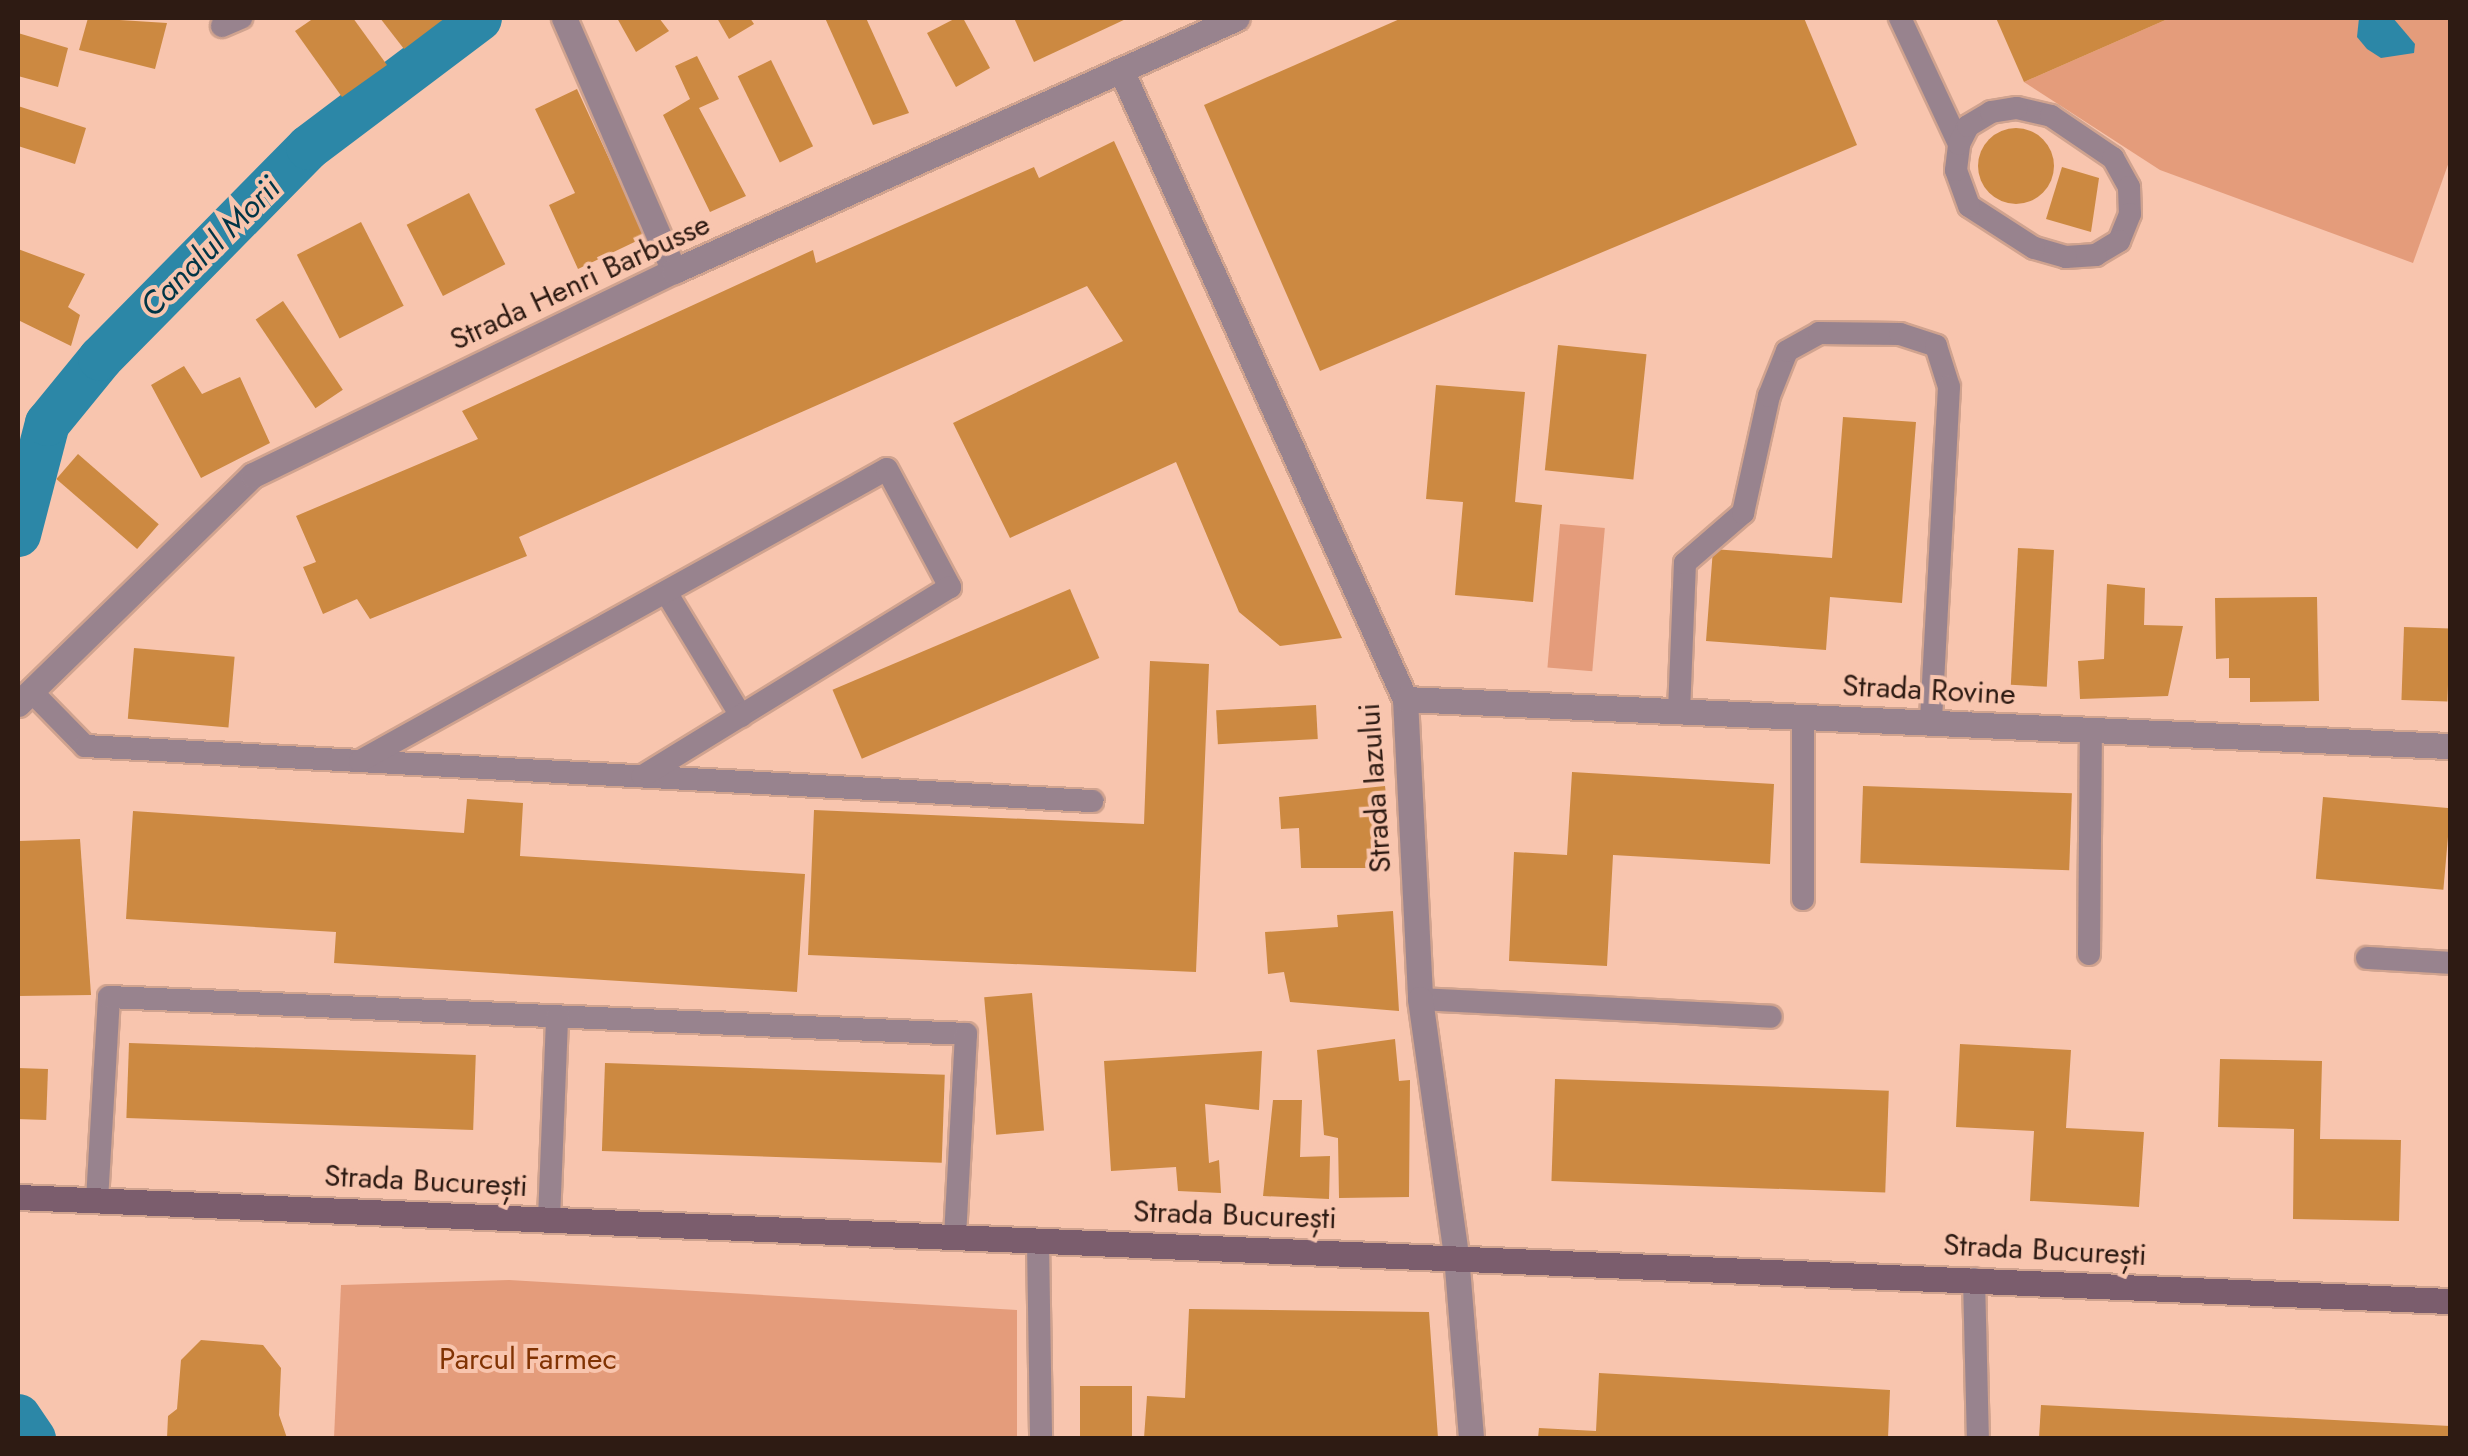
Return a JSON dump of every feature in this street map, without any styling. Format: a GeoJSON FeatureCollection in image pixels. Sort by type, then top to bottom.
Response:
{"type":"FeatureCollection","features":[{"type":"Feature","properties":{"kind":"main road","name":"Strada București"},"geometry":{"type":"LineString","coordinates":[[28,1197],[1038,1242],[1456,1255],[2450,1302]]}},
{"type":"Feature","properties":{"kind":"street"},"geometry":{"type":"LineString","coordinates":[[564,18],[674,271]]}},
{"type":"Feature","properties":{"kind":"street","name":"Strada Henri Barbusse"},"geometry":{"type":"LineString","coordinates":[[24,698],[253,475],[674,271],[1237,18]]}},
{"type":"Feature","properties":{"kind":"street","name":"Strada Iazului"},"geometry":{"type":"LineString","coordinates":[[1121,70],[1405,699],[1420,999],[1456,1255],[1471,1438]]}},
{"type":"Feature","properties":{"kind":"street","name":"Strada Rovine"},"geometry":{"type":"LineString","coordinates":[[1405,699],[2450,746]]}},
{"type":"Feature","properties":{"kind":"lane"},"geometry":{"type":"LineString","coordinates":[[1900,18],[1959,144],[1956,170],[1964,196],[1988,224],[2066,257],[2096,256],[2119,241],[2130,214],[2129,187],[2113,158],[2089,138],[2051,116],[2017,108],[1991,112],[1968,126],[1959,144]]}},
{"type":"Feature","properties":{"kind":"lane"},"geometry":{"type":"LineString","coordinates":[[1679,712],[1685,563],[1743,513],[1768,396],[1787,351],[1819,333],[1900,334],[1936,346],[1949,386],[1931,723]]}},
{"type":"Feature","properties":{"kind":"lane"},"geometry":{"type":"LineString","coordinates":[[360,762],[887,469],[950,587],[643,776]]}},
{"type":"Feature","properties":{"kind":"lane"},"geometry":{"type":"LineString","coordinates":[[666,592],[741,716]]}},
{"type":"Feature","properties":{"kind":"lane"},"geometry":{"type":"LineString","coordinates":[[24,698],[85,746],[1092,801]]}},
{"type":"Feature","properties":{"kind":"lane"},"geometry":{"type":"LineString","coordinates":[[1803,717],[1803,899]]}},
{"type":"Feature","properties":{"kind":"lane"},"geometry":{"type":"LineString","coordinates":[[2089,954],[2092,730]]}},
{"type":"Feature","properties":{"kind":"lane"},"geometry":{"type":"LineString","coordinates":[[2367,958],[2450,963]]}},
{"type":"Feature","properties":{"kind":"lane"},"geometry":{"type":"LineString","coordinates":[[96,1200],[109,997],[966,1034],[955,1238]]}},
{"type":"Feature","properties":{"kind":"lane"},"geometry":{"type":"LineString","coordinates":[[1420,999],[1771,1017]]}},
{"type":"Feature","properties":{"kind":"lane"},"geometry":{"type":"LineString","coordinates":[[549,1220],[557,1016]]}},
{"type":"Feature","properties":{"kind":"lane"},"geometry":{"type":"LineString","coordinates":[[1038,1242],[1041,1438]]}},
{"type":"Feature","properties":{"kind":"lane"},"geometry":{"type":"LineString","coordinates":[[1974,1279],[1978,1438]]}},
{"type":"Feature","properties":{"kind":"green space"},"geometry":{"type":"Polygon","coordinates":[[[2170,18],[2450,18],[2450,159],[2413,263],[2160,170],[2024,82],[2170,18]]]}},
{"type":"Feature","properties":{"kind":"green space"},"geometry":{"type":"Polygon","coordinates":[[[1560,524],[1605,528],[1592,671],[1547,667],[1560,524]]]}},
{"type":"Feature","properties":{"kind":"green space","name":"Parcul Farmec"},"geometry":{"type":"Polygon","coordinates":[[[509,1280],[1017,1310],[1017,1438],[334,1438],[341,1285],[509,1280]]]}},
{"type":"Feature","properties":{"kind":"water"},"geometry":{"type":"Polygon","coordinates":[[[2359,18],[2393,18],[2415,44],[2414,53],[2381,58],[2357,37],[2359,18]]]}},
{"type":"Feature","properties":{"kind":"building"},"geometry":{"type":"Polygon","coordinates":[[[88,18],[167,23],[155,69],[79,50],[88,18]]]}},
{"type":"Feature","properties":{"kind":"building"},"geometry":{"type":"Polygon","coordinates":[[[314,18],[353,18],[387,65],[342,97],[295,31],[314,18]]]}},
{"type":"Feature","properties":{"kind":"building"},"geometry":{"type":"Polygon","coordinates":[[[380,18],[445,18],[404,49],[380,18]]]}},
{"type":"Feature","properties":{"kind":"building"},"geometry":{"type":"Polygon","coordinates":[[[617,18],[659,18],[669,31],[636,52],[617,18]]]}},
{"type":"Feature","properties":{"kind":"building"},"geometry":{"type":"Polygon","coordinates":[[[717,18],[750,18],[754,24],[729,39],[717,18]]]}},
{"type":"Feature","properties":{"kind":"building"},"geometry":{"type":"Polygon","coordinates":[[[825,18],[866,18],[909,113],[873,125],[825,18]]]}},
{"type":"Feature","properties":{"kind":"building"},"geometry":{"type":"Polygon","coordinates":[[[963,18],[990,68],[956,87],[927,33],[963,18]]]}},
{"type":"Feature","properties":{"kind":"building"},"geometry":{"type":"Polygon","coordinates":[[[1014,18],[1128,18],[1034,62],[1014,18]]]}},
{"type":"Feature","properties":{"kind":"building"},"geometry":{"type":"Polygon","coordinates":[[[1402,18],[1804,18],[1857,145],[1320,371],[1204,105],[1402,18]]]}},
{"type":"Feature","properties":{"kind":"building"},"geometry":{"type":"Polygon","coordinates":[[[1996,18],[2170,18],[2024,82],[1996,18]]]}},
{"type":"Feature","properties":{"kind":"building"},"geometry":{"type":"Polygon","coordinates":[[[18,33],[68,48],[58,87],[18,76],[18,33]]]}},
{"type":"Feature","properties":{"kind":"building"},"geometry":{"type":"Polygon","coordinates":[[[697,56],[719,99],[699,108],[746,196],[710,212],[663,115],[690,99],[675,66],[697,56]]]}},
{"type":"Feature","properties":{"kind":"building"},"geometry":{"type":"Polygon","coordinates":[[[771,60],[813,146],[780,163],[738,76],[771,60]]]}},
{"type":"Feature","properties":{"kind":"building"},"geometry":{"type":"Polygon","coordinates":[[[577,89],[645,237],[578,269],[549,205],[575,193],[535,109],[577,89]]]}},
{"type":"Feature","properties":{"kind":"building"},"geometry":{"type":"Polygon","coordinates":[[[18,106],[86,128],[75,164],[18,146],[18,106]]]}},
{"type":"Feature","properties":{"kind":"building"},"geometry":{"type":"Polygon","coordinates":[[[2016,128],[2043,139],[2054,166],[2043,193],[2016,204],[1989,193],[1978,166],[1989,139],[2016,128]]]}},
{"type":"Feature","properties":{"kind":"building"},"geometry":{"type":"Polygon","coordinates":[[[1114,141],[1342,638],[1280,646],[1239,612],[1176,462],[1010,538],[953,423],[1123,341],[1087,286],[519,537],[527,556],[370,619],[357,599],[323,614],[303,567],[316,562],[296,516],[478,439],[462,411],[813,250],[816,263],[1034,167],[1039,178],[1114,141]]]}},
{"type":"Feature","properties":{"kind":"building"},"geometry":{"type":"Polygon","coordinates":[[[2062,167],[2099,178],[2091,232],[2046,219],[2062,167]]]}},
{"type":"Feature","properties":{"kind":"building"},"geometry":{"type":"Polygon","coordinates":[[[469,193],[505,264],[443,296],[407,225],[469,193]]]}},
{"type":"Feature","properties":{"kind":"building"},"geometry":{"type":"Polygon","coordinates":[[[361,222],[404,306],[340,338],[297,255],[361,222]]]}},
{"type":"Feature","properties":{"kind":"building"},"geometry":{"type":"Polygon","coordinates":[[[18,249],[85,274],[68,307],[80,315],[71,346],[18,320],[18,249]]]}},
{"type":"Feature","properties":{"kind":"building"},"geometry":{"type":"Polygon","coordinates":[[[283,301],[343,390],[315,408],[256,319],[283,301]]]}},
{"type":"Feature","properties":{"kind":"building"},"geometry":{"type":"Polygon","coordinates":[[[1558,345],[1647,354],[1633,480],[1545,470],[1558,345]]]}},
{"type":"Feature","properties":{"kind":"building"},"geometry":{"type":"Polygon","coordinates":[[[184,366],[202,394],[240,377],[270,443],[201,478],[151,385],[184,366]]]}},
{"type":"Feature","properties":{"kind":"building"},"geometry":{"type":"Polygon","coordinates":[[[1436,385],[1525,392],[1515,502],[1542,505],[1533,602],[1455,595],[1463,502],[1426,499],[1436,385]]]}},
{"type":"Feature","properties":{"kind":"building"},"geometry":{"type":"Polygon","coordinates":[[[1843,417],[1916,422],[1902,603],[1830,597],[1826,650],[1706,641],[1713,549],[1832,558],[1843,417]]]}},
{"type":"Feature","properties":{"kind":"building"},"geometry":{"type":"Polygon","coordinates":[[[78,454],[159,524],[137,549],[56,479],[78,454]]]}},
{"type":"Feature","properties":{"kind":"building"},"geometry":{"type":"Polygon","coordinates":[[[2018,548],[2054,550],[2047,687],[2011,685],[2018,548]]]}},
{"type":"Feature","properties":{"kind":"building"},"geometry":{"type":"Polygon","coordinates":[[[2107,584],[2145,588],[2144,625],[2183,626],[2168,696],[2080,699],[2078,661],[2104,659],[2107,584]]]}},
{"type":"Feature","properties":{"kind":"building"},"geometry":{"type":"Polygon","coordinates":[[[1070,589],[1099,658],[862,759],[833,690],[1070,589]]]}},
{"type":"Feature","properties":{"kind":"building"},"geometry":{"type":"Polygon","coordinates":[[[2317,597],[2319,701],[2250,702],[2250,678],[2229,678],[2229,658],[2216,659],[2215,598],[2317,597]]]}},
{"type":"Feature","properties":{"kind":"building"},"geometry":{"type":"Polygon","coordinates":[[[2404,627],[2450,629],[2447,702],[2401,700],[2404,627]]]}},
{"type":"Feature","properties":{"kind":"building"},"geometry":{"type":"Polygon","coordinates":[[[134,648],[235,657],[228,728],[128,719],[134,648]]]}},
{"type":"Feature","properties":{"kind":"building"},"geometry":{"type":"Polygon","coordinates":[[[1150,661],[1209,664],[1196,972],[808,955],[814,810],[1144,824],[1150,661]]]}},
{"type":"Feature","properties":{"kind":"building"},"geometry":{"type":"Polygon","coordinates":[[[1316,705],[1318,739],[1218,744],[1216,710],[1316,705]]]}},
{"type":"Feature","properties":{"kind":"building"},"geometry":{"type":"Polygon","coordinates":[[[1572,772],[1774,784],[1770,864],[1613,855],[1607,966],[1509,961],[1514,852],[1567,855],[1572,772]]]}},
{"type":"Feature","properties":{"kind":"building"},"geometry":{"type":"Polygon","coordinates":[[[1385,786],[1390,826],[1384,868],[1301,868],[1299,828],[1281,829],[1279,797],[1385,786]]]}},
{"type":"Feature","properties":{"kind":"building"},"geometry":{"type":"Polygon","coordinates":[[[1863,786],[2072,793],[2069,870],[1860,863],[1863,786]]]}},
{"type":"Feature","properties":{"kind":"building"},"geometry":{"type":"Polygon","coordinates":[[[2323,797],[2450,808],[2443,890],[2316,879],[2323,797]]]}},
{"type":"Feature","properties":{"kind":"building"},"geometry":{"type":"Polygon","coordinates":[[[467,799],[523,803],[520,856],[805,874],[797,992],[334,963],[336,932],[126,919],[133,811],[464,833],[467,799]]]}},
{"type":"Feature","properties":{"kind":"building"},"geometry":{"type":"Polygon","coordinates":[[[80,839],[91,995],[18,996],[18,841],[80,839]]]}},
{"type":"Feature","properties":{"kind":"building"},"geometry":{"type":"Polygon","coordinates":[[[1393,911],[1399,1011],[1290,1002],[1284,972],[1268,974],[1265,932],[1338,927],[1337,915],[1393,911]]]}},
{"type":"Feature","properties":{"kind":"building"},"geometry":{"type":"Polygon","coordinates":[[[1032,993],[1044,1130],[996,1135],[984,997],[1032,993]]]}},
{"type":"Feature","properties":{"kind":"building"},"geometry":{"type":"Polygon","coordinates":[[[1395,1039],[1399,1081],[1410,1080],[1409,1197],[1339,1198],[1338,1138],[1324,1135],[1317,1050],[1395,1039]]]}},
{"type":"Feature","properties":{"kind":"building"},"geometry":{"type":"Polygon","coordinates":[[[129,1043],[476,1055],[473,1130],[126,1118],[129,1043]]]}},
{"type":"Feature","properties":{"kind":"building"},"geometry":{"type":"Polygon","coordinates":[[[1960,1044],[2071,1050],[2066,1128],[2144,1132],[2139,1207],[2030,1201],[2034,1131],[1956,1127],[1960,1044]]]}},
{"type":"Feature","properties":{"kind":"building"},"geometry":{"type":"Polygon","coordinates":[[[1262,1051],[1259,1110],[1205,1104],[1209,1163],[1219,1160],[1221,1193],[1178,1191],[1176,1167],[1111,1171],[1104,1061],[1262,1051]]]}},
{"type":"Feature","properties":{"kind":"building"},"geometry":{"type":"Polygon","coordinates":[[[2220,1059],[2322,1061],[2320,1139],[2401,1140],[2399,1221],[2293,1219],[2294,1129],[2218,1127],[2220,1059]]]}},
{"type":"Feature","properties":{"kind":"building"},"geometry":{"type":"Polygon","coordinates":[[[605,1063],[945,1075],[942,1163],[602,1151],[605,1063]]]}},
{"type":"Feature","properties":{"kind":"building"},"geometry":{"type":"Polygon","coordinates":[[[18,1068],[48,1069],[46,1120],[18,1119],[18,1068]]]}},
{"type":"Feature","properties":{"kind":"building"},"geometry":{"type":"Polygon","coordinates":[[[1555,1079],[1889,1091],[1885,1193],[1551,1181],[1555,1079]]]}},
{"type":"Feature","properties":{"kind":"building"},"geometry":{"type":"Polygon","coordinates":[[[1273,1100],[1302,1100],[1300,1157],[1330,1156],[1329,1199],[1263,1196],[1273,1100]]]}},
{"type":"Feature","properties":{"kind":"building"},"geometry":{"type":"Polygon","coordinates":[[[1189,1309],[1429,1312],[1438,1438],[1144,1438],[1147,1396],[1185,1398],[1189,1309]]]}},
{"type":"Feature","properties":{"kind":"building"},"geometry":{"type":"Polygon","coordinates":[[[201,1340],[263,1345],[281,1368],[279,1415],[287,1438],[167,1438],[168,1416],[177,1409],[181,1360],[201,1340]]]}},
{"type":"Feature","properties":{"kind":"building"},"geometry":{"type":"Polygon","coordinates":[[[1599,1373],[1890,1390],[1888,1438],[1538,1438],[1539,1428],[1596,1431],[1599,1373]]]}},
{"type":"Feature","properties":{"kind":"building"},"geometry":{"type":"Polygon","coordinates":[[[1080,1386],[1132,1386],[1132,1438],[1080,1438],[1080,1386]]]}},
{"type":"Feature","properties":{"kind":"building"},"geometry":{"type":"Polygon","coordinates":[[[2041,1405],[2450,1426],[2450,1438],[2039,1438],[2041,1405]]]}},
{"type":"Feature","properties":{"kind":"waterway","name":"Canalul Morii"},"geometry":{"type":"LineString","coordinates":[[18,534],[47,423],[100,358],[308,147],[479,18]]}},
{"type":"Feature","properties":{"kind":"waterway","name":"Canalul Morii"},"geometry":{"type":"LineString","coordinates":[[18,1416],[33,1438]]}}]}
